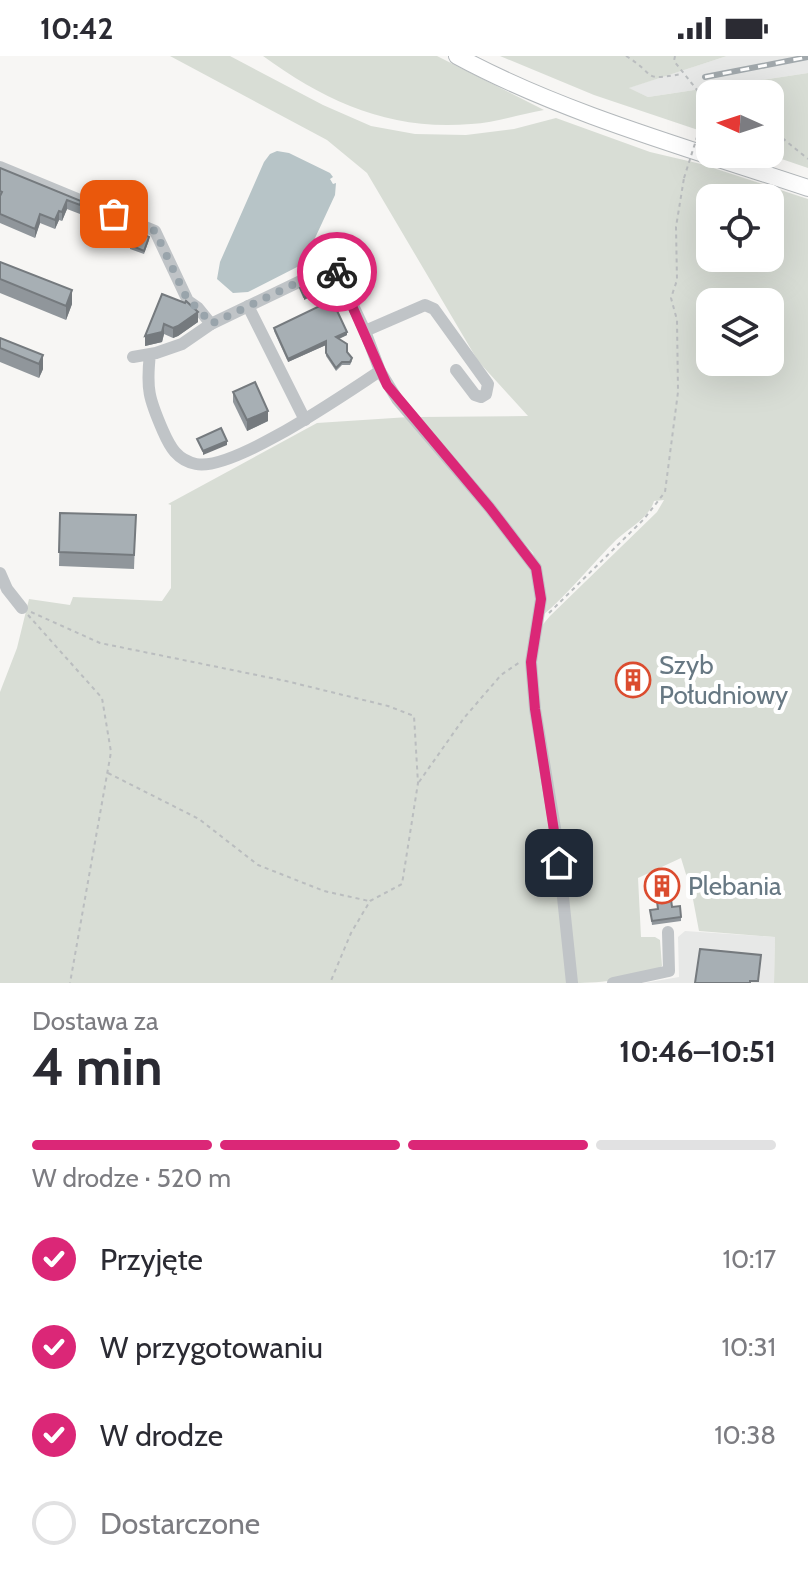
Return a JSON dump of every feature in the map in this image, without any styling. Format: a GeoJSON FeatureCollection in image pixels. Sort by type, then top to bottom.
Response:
{"type":"FeatureCollection","features":[{"type":"Feature","properties":{"kind":"main road"},"geometry":{"type":"LineString","coordinates":[[457,56],[603,119],[808,188]]}},
{"type":"Feature","properties":{"kind":"main road"},"geometry":{"type":"LineString","coordinates":[[479,56],[573,98],[696,141]]}},
{"type":"Feature","properties":{"kind":"main road"},"geometry":{"type":"LineString","coordinates":[[775,168],[808,179]]}},
{"type":"Feature","properties":{"kind":"street"},"geometry":{"type":"LineString","coordinates":[[0,167],[155,231],[188,301],[211,324]]}},
{"type":"Feature","properties":{"kind":"street"},"geometry":{"type":"LineString","coordinates":[[133,357],[182,344],[211,324],[334,265],[380,371],[397,399],[536,568],[541,599],[531,662],[535,709],[557,840],[572,983]]}},
{"type":"Feature","properties":{"kind":"street"},"geometry":{"type":"LineString","coordinates":[[365,331],[425,305],[434,309],[488,384],[486,394],[481,397],[475,395],[456,370]]}},
{"type":"Feature","properties":{"kind":"street"},"geometry":{"type":"LineString","coordinates":[[248,306],[305,420]]}},
{"type":"Feature","properties":{"kind":"street"},"geometry":{"type":"LineString","coordinates":[[150,354],[147,377],[149,398],[172,450],[182,459],[195,464],[211,465],[305,420],[380,371]]}},
{"type":"Feature","properties":{"kind":"street"},"geometry":{"type":"LineString","coordinates":[[0,573],[7,589],[22,608]]}},
{"type":"Feature","properties":{"kind":"street"},"geometry":{"type":"LineString","coordinates":[[613,983],[669,971],[668,932]]}},
{"type":"Feature","properties":{"kind":"path"},"geometry":{"type":"LineString","coordinates":[[626,56],[643,68],[649,77],[658,80],[682,74]]}},
{"type":"Feature","properties":{"kind":"path"},"geometry":{"type":"LineString","coordinates":[[675,56],[674,61],[682,74],[696,90]]}},
{"type":"Feature","properties":{"kind":"path"},"geometry":{"type":"LineString","coordinates":[[784,139],[808,159]]}},
{"type":"Feature","properties":{"kind":"path"},"geometry":{"type":"LineString","coordinates":[[536,624],[644,519],[665,492],[678,392],[677,320],[671,298],[677,280],[676,227],[684,178],[696,140]]}},
{"type":"Feature","properties":{"kind":"path"},"geometry":{"type":"LineString","coordinates":[[22,608],[102,698],[111,752],[70,983]]}},
{"type":"Feature","properties":{"kind":"path"},"geometry":{"type":"LineString","coordinates":[[22,608],[100,643],[286,681],[388,706],[414,716],[418,783],[402,884],[370,901],[351,933],[330,983]]}},
{"type":"Feature","properties":{"kind":"path"},"geometry":{"type":"LineString","coordinates":[[418,783],[464,718],[501,675],[515,667],[533,648]]}},
{"type":"Feature","properties":{"kind":"path"},"geometry":{"type":"LineString","coordinates":[[107,772],[199,819],[258,865],[324,891],[370,901]]}},
{"type":"Feature","properties":{"kind":"shaded area"},"geometry":{"type":"Polygon","coordinates":[[[170,56],[230,56],[323,105],[371,126],[415,134],[466,135],[514,129],[556,118],[650,152],[696,163],[696,168],[713,168],[762,184],[696,184],[696,272],[784,272],[784,191],[808,199],[808,983],[774,983],[775,937],[699,931],[681,858],[638,878],[641,937],[660,940],[662,966],[633,977],[576,983],[533,663],[539,629],[657,512],[664,500],[654,501],[643,517],[616,540],[542,616],[542,580],[533,553],[419,417],[528,416],[478,361],[367,173],[327,140],[170,56]]]}},
{"type":"Feature","properties":{"kind":"shaded area"},"geometry":{"type":"Polygon","coordinates":[[[263,56],[437,56],[544,110],[471,124],[441,125],[386,118],[335,100],[263,56]]]}},
{"type":"Feature","properties":{"kind":"shaded area"},"geometry":{"type":"Polygon","coordinates":[[[500,56],[727,56],[629,88],[648,97],[696,90],[696,129],[594,95],[500,56]]]}},
{"type":"Feature","properties":{"kind":"shaded area"},"geometry":{"type":"Polygon","coordinates":[[[727,56],[808,56],[808,73],[761,80],[696,80],[696,90],[648,97],[628,88],[727,56]]]}},
{"type":"Feature","properties":{"kind":"shaded area"},"geometry":{"type":"Polygon","coordinates":[[[808,73],[808,168],[784,160],[784,80],[761,80],[808,73]]]}},
{"type":"Feature","properties":{"kind":"shaded area"},"geometry":{"type":"Polygon","coordinates":[[[277,151],[289,153],[330,173],[333,184],[336,183],[335,195],[303,264],[248,292],[233,293],[217,279],[220,262],[264,162],[277,151]]]}},
{"type":"Feature","properties":{"kind":"shaded area"},"geometry":{"type":"Polygon","coordinates":[[[409,417],[530,562],[539,601],[529,639],[568,983],[0,983],[0,692],[17,648],[29,599],[70,605],[73,597],[162,601],[171,588],[171,505],[168,504],[317,423],[409,417]]]}},
{"type":"Feature","properties":{"kind":"shaded area"},"geometry":{"type":"Polygon","coordinates":[[[685,931],[775,937],[774,983],[644,983],[679,977],[678,937],[685,931]]]}},
{"type":"Feature","properties":{"kind":"building"},"geometry":{"type":"Polygon","coordinates":[[[0,168],[81,201],[80,205],[67,200],[55,220],[40,214],[35,229],[0,214],[0,168]]]}},
{"type":"Feature","properties":{"kind":"building"},"geometry":{"type":"Polygon","coordinates":[[[136,230],[149,237],[144,251],[130,245],[136,230]]]}},
{"type":"Feature","properties":{"kind":"building"},"geometry":{"type":"Polygon","coordinates":[[[0,262],[72,290],[66,306],[0,279],[0,262]]]}},
{"type":"Feature","properties":{"kind":"building"},"geometry":{"type":"Polygon","coordinates":[[[330,274],[334,283],[304,297],[300,288],[330,274]]]}},
{"type":"Feature","properties":{"kind":"building"},"geometry":{"type":"Polygon","coordinates":[[[162,294],[186,301],[198,312],[178,326],[173,328],[164,324],[162,332],[145,336],[162,294]]]}},
{"type":"Feature","properties":{"kind":"building"},"geometry":{"type":"Polygon","coordinates":[[[332,300],[347,332],[336,337],[347,344],[347,352],[352,358],[350,362],[342,362],[336,368],[326,353],[326,341],[288,359],[274,328],[332,300]]]}},
{"type":"Feature","properties":{"kind":"building"},"geometry":{"type":"Polygon","coordinates":[[[0,338],[43,355],[39,364],[0,348],[0,338]]]}},
{"type":"Feature","properties":{"kind":"building"},"geometry":{"type":"Polygon","coordinates":[[[255,382],[268,411],[247,420],[233,392],[255,382]]]}},
{"type":"Feature","properties":{"kind":"building"},"geometry":{"type":"Polygon","coordinates":[[[221,428],[227,441],[203,451],[197,439],[221,428]]]}},
{"type":"Feature","properties":{"kind":"building"},"geometry":{"type":"Polygon","coordinates":[[[60,513],[136,515],[134,555],[59,552],[60,513]]]}},
{"type":"Feature","properties":{"kind":"building"},"geometry":{"type":"Polygon","coordinates":[[[634,665],[640,672],[639,677],[630,679],[626,670],[634,665]]]}},
{"type":"Feature","properties":{"kind":"building"},"geometry":{"type":"Polygon","coordinates":[[[668,876],[672,907],[680,906],[681,917],[652,921],[650,910],[658,909],[654,878],[668,876]]]}},
{"type":"Feature","properties":{"kind":"building"},"geometry":{"type":"Polygon","coordinates":[[[700,949],[761,955],[758,981],[695,983],[700,949]]]}},
{"type":"Feature","properties":{"kind":"railway"},"geometry":{"type":"LineString","coordinates":[[705,77],[808,57]]}},
{"type":"Feature","properties":{"kind":"way so far"},"geometry":{"type":"LineString","coordinates":[[114,214],[155,231],[188,301],[211,324],[334,265],[337,272]]}},
{"type":"Feature","properties":{"kind":"place","name":"Szyb Południowy"},"geometry":{"type":"Point","coordinates":[633,680]}},
{"type":"Feature","properties":{"kind":"place","name":"Plebania"},"geometry":{"type":"Point","coordinates":[662,886]}},
{"type":"Feature","properties":{"kind":"route"},"geometry":{"type":"LineString","coordinates":[[337,272],[387,385],[536,568],[541,599],[531,662],[535,709],[559,863]]}}]}
